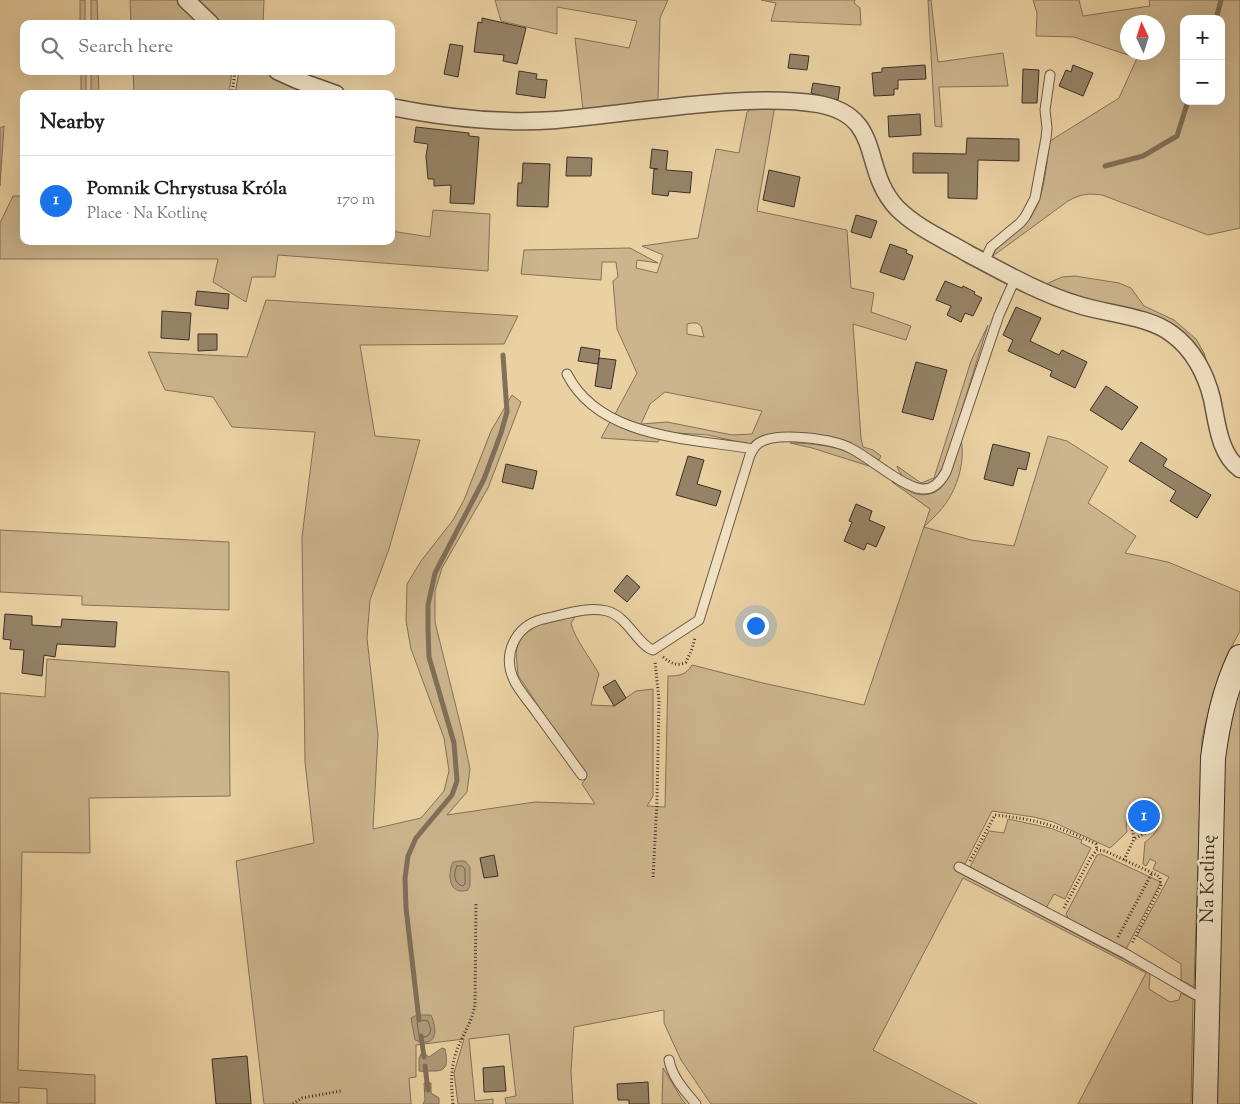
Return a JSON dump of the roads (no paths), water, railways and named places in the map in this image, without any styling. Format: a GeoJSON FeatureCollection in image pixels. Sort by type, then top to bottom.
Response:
{"type":"FeatureCollection","features":[{"type":"Feature","properties":{"kind":"street"},"geometry":{"type":"LineString","coordinates":[[186,0],[207,20]]}},
{"type":"Feature","properties":{"kind":"street"},"geometry":{"type":"LineString","coordinates":[[285,75],[325,90]]}},
{"type":"Feature","properties":{"kind":"street"},"geometry":{"type":"LineString","coordinates":[[395,108],[453,117],[518,122],[556,120],[755,100],[820,104],[846,113],[857,122],[866,137],[874,168],[883,188],[900,211],[936,237],[1015,279],[1077,305],[1156,324],[1179,339],[1197,360],[1205,376],[1223,446],[1231,460],[1240,469]]}},
{"type":"Feature","properties":{"kind":"street","name":"Na Kotlinę"},"geometry":{"type":"LineString","coordinates":[[1205,1104],[1212,758],[1219,715],[1231,676],[1240,658]]}},
{"type":"Feature","properties":{"kind":"lane"},"geometry":{"type":"LineString","coordinates":[[984,262],[991,247],[1020,223],[1035,198],[1046,138],[1045,110],[1050,74]]}},
{"type":"Feature","properties":{"kind":"lane"},"geometry":{"type":"LineString","coordinates":[[582,775],[515,682],[510,663],[510,653],[513,641],[523,628],[532,623],[595,609],[611,612],[627,624],[647,647],[654,650],[699,620],[753,449],[760,442],[779,438],[805,438],[833,443],[852,449],[913,487],[927,489],[936,485],[946,472],[998,315],[1015,279]]}},
{"type":"Feature","properties":{"kind":"lane"},"geometry":{"type":"LineString","coordinates":[[567,374],[577,391],[591,405],[610,417],[632,427],[665,435],[753,449]]}},
{"type":"Feature","properties":{"kind":"lane"},"geometry":{"type":"LineString","coordinates":[[962,869],[1126,954],[1190,992],[1196,995],[1206,995]]}},
{"type":"Feature","properties":{"kind":"lane"},"geometry":{"type":"LineString","coordinates":[[669,1060],[678,1081],[696,1104]]}},
{"type":"Feature","properties":{"kind":"water"},"geometry":{"type":"Polygon","coordinates":[[[465,861],[470,867],[470,885],[468,890],[457,890],[451,883],[451,867],[453,862],[465,861]]]}},
{"type":"Feature","properties":{"kind":"water"},"geometry":{"type":"Polygon","coordinates":[[[417,1015],[431,1015],[435,1032],[432,1040],[428,1042],[415,1040],[411,1018],[417,1015]]]}},
{"type":"Feature","properties":{"kind":"water"},"geometry":{"type":"Polygon","coordinates":[[[442,1048],[445,1049],[446,1058],[446,1066],[444,1068],[437,1071],[419,1071],[419,1058],[422,1052],[429,1057],[442,1048]]]}},
{"type":"Feature","properties":{"kind":"water"},"geometry":{"type":"Polygon","coordinates":[[[424,1083],[431,1083],[431,1093],[439,1098],[439,1104],[423,1104],[425,1100],[424,1083]]]}},
{"type":"Feature","properties":{"kind":"waterway"},"geometry":{"type":"LineString","coordinates":[[1217,15],[1221,0]]}},
{"type":"Feature","properties":{"kind":"waterway"},"geometry":{"type":"LineString","coordinates":[[1105,166],[1143,156],[1177,136],[1187,105]]}},
{"type":"Feature","properties":{"kind":"waterway"},"geometry":{"type":"LineString","coordinates":[[419,1020],[406,908],[405,878],[408,856],[416,838],[452,795],[457,781],[454,743],[429,657],[428,605],[435,573],[484,479],[501,433],[507,412],[503,355]]}},
{"type":"Feature","properties":{"kind":"waterway"},"geometry":{"type":"LineString","coordinates":[[421,1036],[424,1057]]}},
{"type":"Feature","properties":{"kind":"waterway"},"geometry":{"type":"LineString","coordinates":[[425,1066],[428,1090]]}},
{"type":"Feature","properties":{"kind":"place","name":"Pomnik Chrystusa Króla"},"geometry":{"type":"Point","coordinates":[1144,816]}}]}
